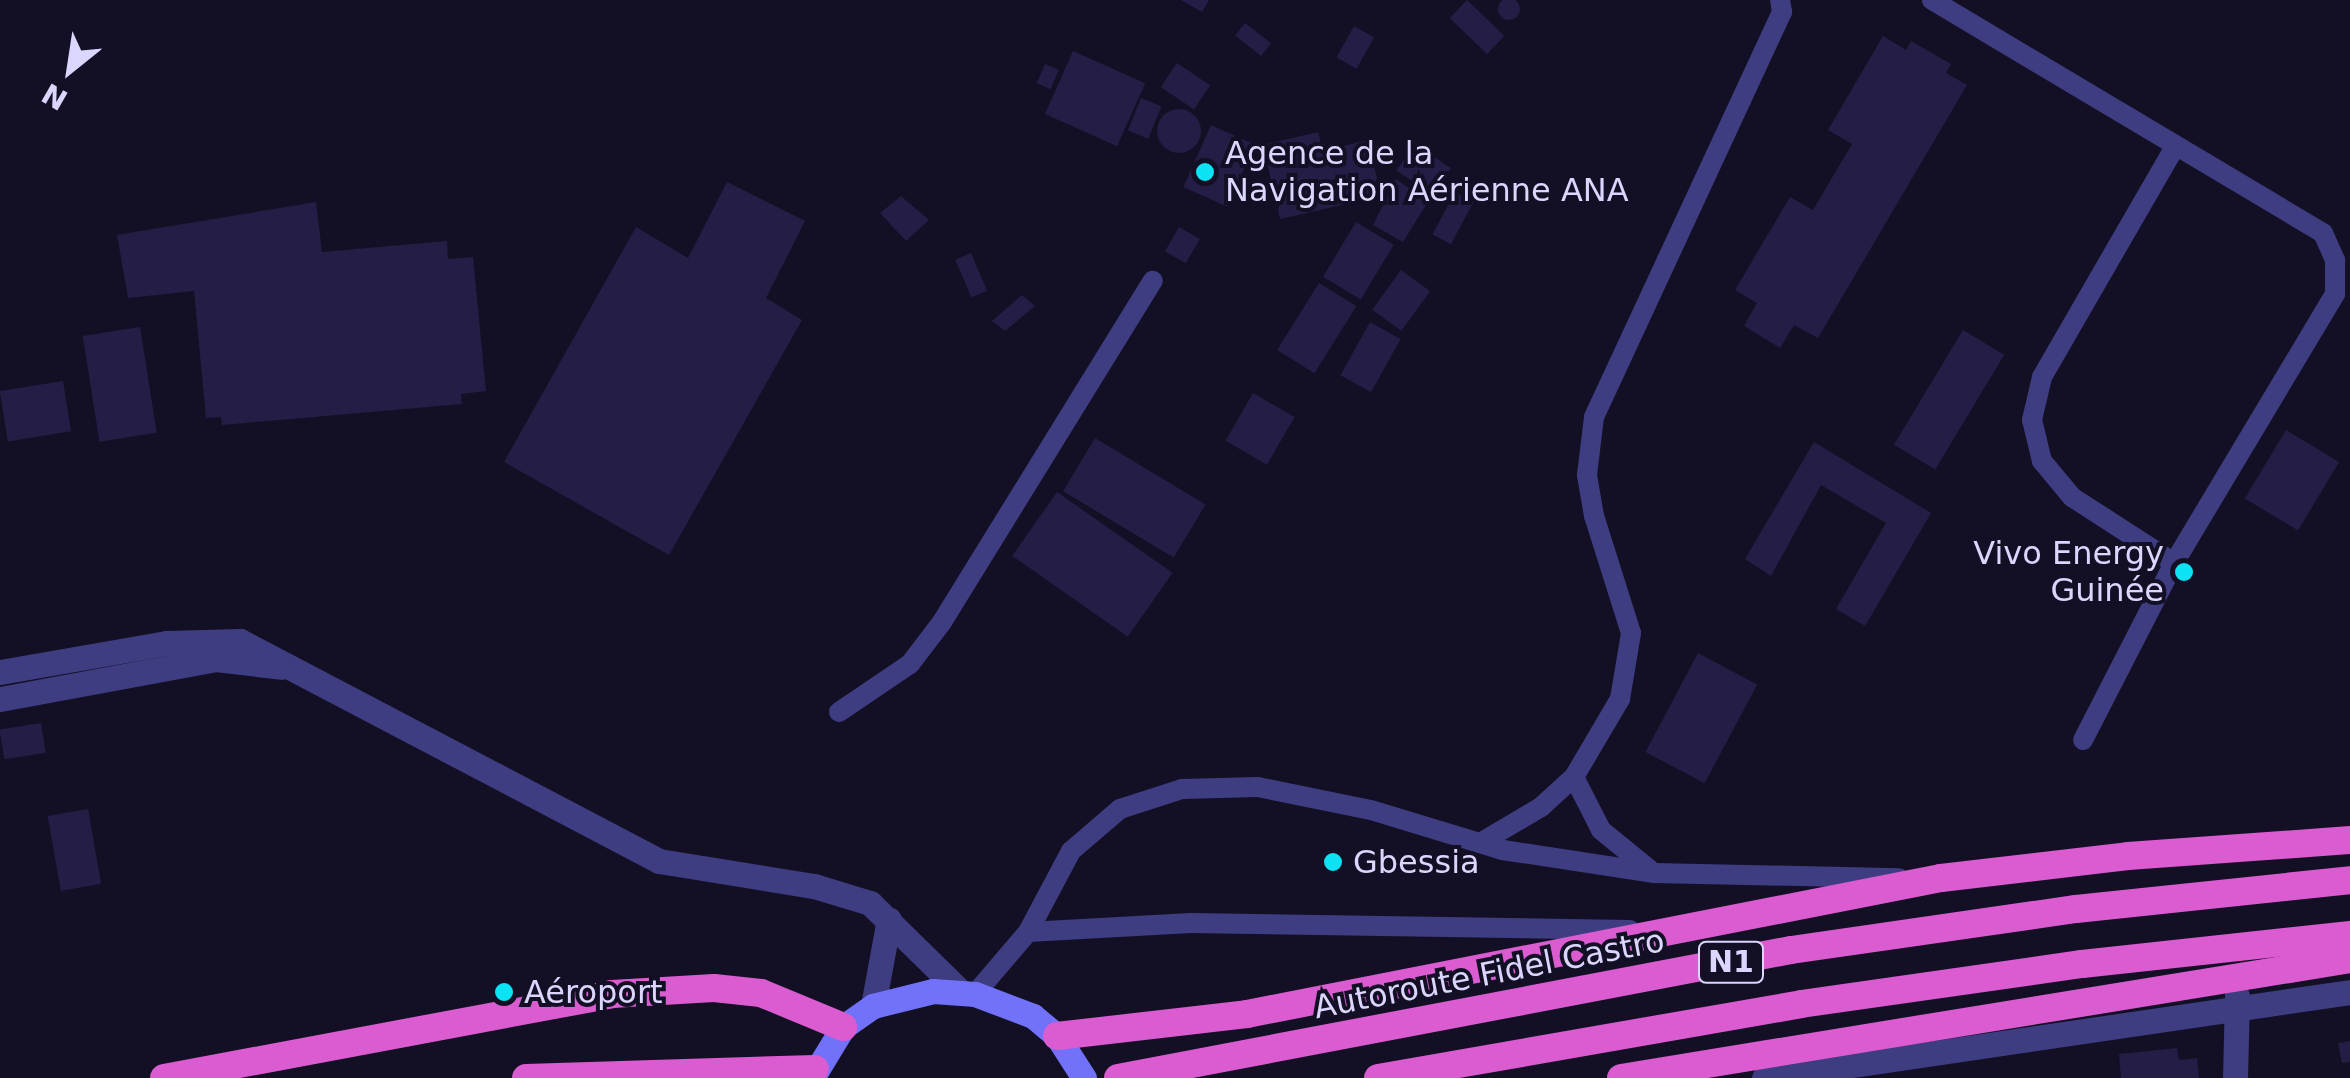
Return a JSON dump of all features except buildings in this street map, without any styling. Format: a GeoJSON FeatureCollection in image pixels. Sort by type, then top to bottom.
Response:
{"type":"FeatureCollection","features":[{"type":"Feature","properties":{"kind":"highway"},"geometry":{"type":"LineString","coordinates":[[1057,1036],[1247,1014],[1941,878],[2350,840]]}},
{"type":"Feature","properties":{"kind":"highway","name":"Autoroute Fidel Castro"},"geometry":{"type":"LineString","coordinates":[[1118,1078],[1790,950],[2076,909],[2350,880]]}},
{"type":"Feature","properties":{"kind":"highway","name":"N1"},"geometry":{"type":"LineString","coordinates":[[1378,1078],[1801,1004],[2082,964],[2350,935]]}},
{"type":"Feature","properties":{"kind":"highway"},"geometry":{"type":"LineString","coordinates":[[1621,1078],[2238,980],[2350,958]]}},
{"type":"Feature","properties":{"kind":"highway"},"geometry":{"type":"LineString","coordinates":[[164,1078],[612,994],[714,988],[761,993],[842,1027]]}},
{"type":"Feature","properties":{"kind":"highway"},"geometry":{"type":"LineString","coordinates":[[526,1078],[814,1074]]}},
{"type":"Feature","properties":{"kind":"main road"},"geometry":{"type":"LineString","coordinates":[[814,1074],[842,1027],[873,1006],[933,991],[968,993],[1006,1002],[1057,1036],[1081,1071]]}},
{"type":"Feature","properties":{"kind":"street"},"geometry":{"type":"LineString","coordinates":[[0,672],[205,639],[240,640],[659,861],[848,894],[889,919],[968,993]]}},
{"type":"Feature","properties":{"kind":"street"},"geometry":{"type":"LineString","coordinates":[[0,698],[216,659],[302,670]]}},
{"type":"Feature","properties":{"kind":"street"},"geometry":{"type":"LineString","coordinates":[[873,1006],[889,919]]}},
{"type":"Feature","properties":{"kind":"street"},"geometry":{"type":"LineString","coordinates":[[2235,1078],[2238,980]]}},
{"type":"Feature","properties":{"kind":"street"},"geometry":{"type":"LineString","coordinates":[[1764,1078],[1929,1066],[2350,992]]}},
{"type":"Feature","properties":{"kind":"lane"},"geometry":{"type":"LineString","coordinates":[[1480,843],[1541,808],[1574,777],[1620,699],[1631,633],[1594,516],[1587,475],[1594,416],[1782,12],[1780,0]]}},
{"type":"Feature","properties":{"kind":"lane"},"geometry":{"type":"LineString","coordinates":[[1932,0],[2323,234],[2335,260],[2336,294],[2174,564],[2083,740]]}},
{"type":"Feature","properties":{"kind":"lane"},"geometry":{"type":"LineString","coordinates":[[2174,564],[2072,497],[2042,461],[2032,420],[2042,377],[2175,147]]}},
{"type":"Feature","properties":{"kind":"lane"},"geometry":{"type":"LineString","coordinates":[[839,712],[910,664],[942,622],[1153,281]]}},
{"type":"Feature","properties":{"kind":"lane"},"geometry":{"type":"LineString","coordinates":[[1574,777],[1601,830],[1654,873]]}},
{"type":"Feature","properties":{"kind":"lane"},"geometry":{"type":"LineString","coordinates":[[968,993],[1028,932],[1071,850],[1120,809],[1182,789],[1258,787],[1371,810],[1480,843],[1654,873],[1941,878]]}},
{"type":"Feature","properties":{"kind":"lane"},"geometry":{"type":"LineString","coordinates":[[1028,932],[1191,923],[1672,930]]}},
{"type":"Feature","properties":{"kind":"place","name":"Agence de la Navigation Aérienne ANA"},"geometry":{"type":"Point","coordinates":[1205,172]}},
{"type":"Feature","properties":{"kind":"place","name":"Vivo Energy Guinée"},"geometry":{"type":"Point","coordinates":[2184,572]}},
{"type":"Feature","properties":{"kind":"place","name":"Gbessia"},"geometry":{"type":"Point","coordinates":[1333,862]}},
{"type":"Feature","properties":{"kind":"place","name":"Aéroport"},"geometry":{"type":"Point","coordinates":[504,992]}}]}
